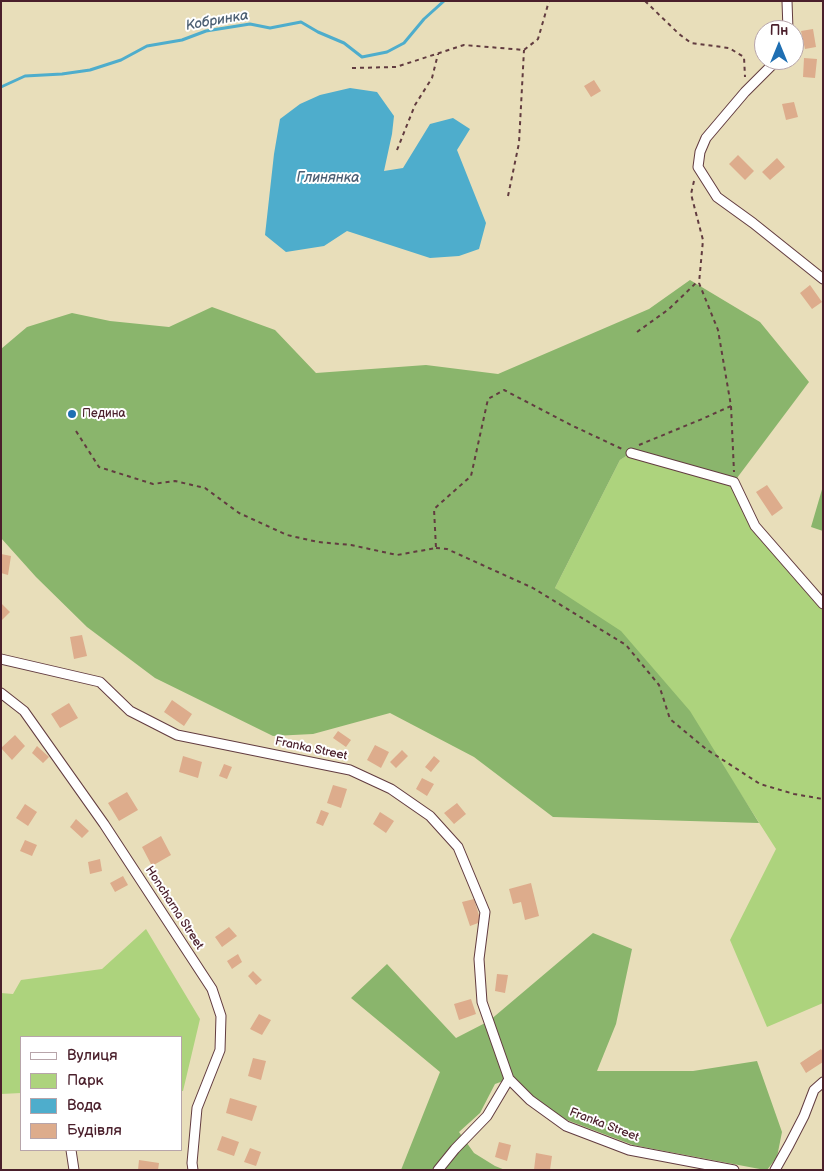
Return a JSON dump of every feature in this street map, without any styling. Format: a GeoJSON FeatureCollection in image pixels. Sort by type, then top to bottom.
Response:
{"type":"FeatureCollection","features":[{"type":"Feature","properties":{"kind":"street"},"geometry":{"type":"LineString","coordinates":[[787,1],[788,20]]}},
{"type":"Feature","properties":{"kind":"street"},"geometry":{"type":"LineString","coordinates":[[767,70],[745,92],[706,138],[700,152],[698,167],[717,197],[823,279]]}},
{"type":"Feature","properties":{"kind":"street"},"geometry":{"type":"LineString","coordinates":[[628,452],[734,482],[754,526],[823,604]]}},
{"type":"Feature","properties":{"kind":"street","name":"Franka Street"},"geometry":{"type":"LineString","coordinates":[[1,659],[100,682],[130,711],[177,735],[350,770],[391,789],[430,816],[458,847],[485,912],[479,959],[482,1002],[509,1079],[530,1100],[566,1126],[629,1150],[734,1170]]}},
{"type":"Feature","properties":{"kind":"street","name":"Honcharna Street"},"geometry":{"type":"LineString","coordinates":[[1,693],[24,711],[104,824],[212,989],[221,1016],[220,1050],[197,1108],[192,1162],[193,1170]]}},
{"type":"Feature","properties":{"kind":"street"},"geometry":{"type":"LineString","coordinates":[[438,1170],[455,1149],[487,1116],[509,1079]]}},
{"type":"Feature","properties":{"kind":"street"},"geometry":{"type":"LineString","coordinates":[[775,1170],[804,1116],[814,1090],[823,1082]]}},
{"type":"Feature","properties":{"kind":"street"},"geometry":{"type":"LineString","coordinates":[[71,1151],[74,1170]]}},
{"type":"Feature","properties":{"kind":"path"},"geometry":{"type":"LineString","coordinates":[[352,68],[396,67],[464,45],[524,50],[538,39],[550,1]]}},
{"type":"Feature","properties":{"kind":"path"},"geometry":{"type":"LineString","coordinates":[[645,1],[691,43],[729,48],[744,58],[745,92]]}},
{"type":"Feature","properties":{"kind":"path"},"geometry":{"type":"LineString","coordinates":[[508,196],[519,143],[524,50]]}},
{"type":"Feature","properties":{"kind":"path"},"geometry":{"type":"LineString","coordinates":[[398,150],[416,105],[432,78],[438,54]]}},
{"type":"Feature","properties":{"kind":"path"},"geometry":{"type":"LineString","coordinates":[[698,167],[691,194],[703,240],[698,281],[718,330],[731,406],[734,482]]}},
{"type":"Feature","properties":{"kind":"path"},"geometry":{"type":"LineString","coordinates":[[637,332],[669,309],[698,281]]}},
{"type":"Feature","properties":{"kind":"path"},"geometry":{"type":"LineString","coordinates":[[436,548],[434,509],[471,476],[488,399],[504,390],[628,452],[731,406]]}},
{"type":"Feature","properties":{"kind":"path"},"geometry":{"type":"LineString","coordinates":[[76,431],[99,467],[154,484],[175,481],[205,488],[239,512],[287,535],[318,542],[351,545],[397,555],[436,548],[447,549],[533,588],[626,645],[658,685],[670,719],[706,750],[760,784],[794,794],[823,799]]}},
{"type":"Feature","properties":{"kind":"green space"},"geometry":{"type":"Polygon","coordinates":[[[690,280],[760,322],[809,382],[734,482],[631,453],[620,460],[555,588],[621,631],[690,711],[759,823],[553,817],[474,757],[390,713],[313,734],[273,736],[155,678],[87,627],[36,577],[1,538],[1,349],[27,327],[72,313],[110,321],[169,327],[212,307],[275,330],[316,373],[426,365],[498,374],[649,309],[690,280]]]}},
{"type":"Feature","properties":{"kind":"green space"},"geometry":{"type":"Polygon","coordinates":[[[631,453],[734,482],[755,526],[823,604],[823,1003],[767,1027],[730,940],[776,849],[717,757],[555,588],[620,460],[631,453]]]}},
{"type":"Feature","properties":{"kind":"green space"},"geometry":{"type":"Polygon","coordinates":[[[823,486],[823,531],[811,527],[823,486]]]}},
{"type":"Feature","properties":{"kind":"green space"},"geometry":{"type":"Polygon","coordinates":[[[146,929],[200,1019],[183,1091],[182,1036],[20,1036],[20,1093],[1,1094],[1,993],[13,994],[21,980],[102,969],[146,929]]]}},
{"type":"Feature","properties":{"kind":"green space"},"geometry":{"type":"Polygon","coordinates":[[[593,933],[632,949],[616,1024],[597,1071],[693,1071],[757,1061],[782,1132],[777,1157],[767,1170],[633,1145],[551,1114],[522,1085],[509,1079],[495,1084],[480,1113],[459,1132],[474,1153],[505,1170],[401,1170],[440,1072],[351,998],[387,964],[456,1038],[489,1021],[593,933]]]}},
{"type":"Feature","properties":{"kind":"water","name":"Глинянка"},"geometry":{"type":"Polygon","coordinates":[[[350,88],[377,92],[394,116],[384,171],[403,168],[430,124],[453,118],[470,129],[457,150],[486,223],[479,249],[459,256],[430,258],[347,231],[324,246],[286,252],[265,235],[280,119],[300,104],[320,95],[350,88]]]}},
{"type":"Feature","properties":{"kind":"building"},"geometry":{"type":"Polygon","coordinates":[[[813,29],[816,47],[805,49],[804,30],[813,29]]]}},
{"type":"Feature","properties":{"kind":"building"},"geometry":{"type":"Polygon","coordinates":[[[804,58],[817,59],[815,78],[803,77],[804,58]]]}},
{"type":"Feature","properties":{"kind":"building"},"geometry":{"type":"Polygon","coordinates":[[[594,80],[601,91],[591,97],[584,86],[594,80]]]}},
{"type":"Feature","properties":{"kind":"building"},"geometry":{"type":"Polygon","coordinates":[[[794,102],[798,117],[786,120],[782,104],[794,102]]]}},
{"type":"Feature","properties":{"kind":"building"},"geometry":{"type":"Polygon","coordinates":[[[738,155],[754,171],[745,180],[729,164],[738,155]]]}},
{"type":"Feature","properties":{"kind":"building"},"geometry":{"type":"Polygon","coordinates":[[[777,158],[785,167],[770,180],[762,172],[777,158]]]}},
{"type":"Feature","properties":{"kind":"building"},"geometry":{"type":"Polygon","coordinates":[[[810,285],[822,302],[812,309],[800,293],[810,285]]]}},
{"type":"Feature","properties":{"kind":"building"},"geometry":{"type":"Polygon","coordinates":[[[767,485],[783,508],[772,516],[756,492],[767,485]]]}},
{"type":"Feature","properties":{"kind":"building"},"geometry":{"type":"Polygon","coordinates":[[[1,554],[11,556],[8,575],[1,573],[1,554]]]}},
{"type":"Feature","properties":{"kind":"building"},"geometry":{"type":"Polygon","coordinates":[[[1,603],[10,612],[2,620],[1,619],[1,603]]]}},
{"type":"Feature","properties":{"kind":"building"},"geometry":{"type":"Polygon","coordinates":[[[82,635],[87,656],[74,659],[70,637],[82,635]]]}},
{"type":"Feature","properties":{"kind":"building"},"geometry":{"type":"Polygon","coordinates":[[[172,700],[192,714],[184,726],[164,712],[172,700]]]}},
{"type":"Feature","properties":{"kind":"building"},"geometry":{"type":"Polygon","coordinates":[[[69,703],[78,718],[60,728],[51,714],[69,703]]]}},
{"type":"Feature","properties":{"kind":"building"},"geometry":{"type":"Polygon","coordinates":[[[338,731],[351,740],[346,747],[333,738],[338,731]]]}},
{"type":"Feature","properties":{"kind":"building"},"geometry":{"type":"Polygon","coordinates":[[[15,735],[25,746],[12,760],[1,748],[15,735]]]}},
{"type":"Feature","properties":{"kind":"building"},"geometry":{"type":"Polygon","coordinates":[[[375,745],[389,752],[381,768],[367,760],[375,745]]]}},
{"type":"Feature","properties":{"kind":"building"},"geometry":{"type":"Polygon","coordinates":[[[37,746],[49,757],[43,763],[32,753],[37,746]]]}},
{"type":"Feature","properties":{"kind":"building"},"geometry":{"type":"Polygon","coordinates":[[[402,750],[408,756],[396,768],[390,762],[402,750]]]}},
{"type":"Feature","properties":{"kind":"building"},"geometry":{"type":"Polygon","coordinates":[[[183,756],[202,762],[198,778],[179,772],[183,756]]]}},
{"type":"Feature","properties":{"kind":"building"},"geometry":{"type":"Polygon","coordinates":[[[434,756],[440,761],[431,772],[425,767],[434,756]]]}},
{"type":"Feature","properties":{"kind":"building"},"geometry":{"type":"Polygon","coordinates":[[[224,764],[232,767],[227,779],[219,776],[224,764]]]}},
{"type":"Feature","properties":{"kind":"building"},"geometry":{"type":"Polygon","coordinates":[[[422,778],[434,784],[427,796],[416,789],[422,778]]]}},
{"type":"Feature","properties":{"kind":"building"},"geometry":{"type":"Polygon","coordinates":[[[333,785],[347,789],[341,808],[327,803],[333,785]]]}},
{"type":"Feature","properties":{"kind":"building"},"geometry":{"type":"Polygon","coordinates":[[[127,792],[138,810],[119,821],[108,803],[127,792]]]}},
{"type":"Feature","properties":{"kind":"building"},"geometry":{"type":"Polygon","coordinates":[[[457,803],[466,814],[454,824],[444,813],[457,803]]]}},
{"type":"Feature","properties":{"kind":"building"},"geometry":{"type":"Polygon","coordinates":[[[25,804],[37,812],[28,826],[16,818],[25,804]]]}},
{"type":"Feature","properties":{"kind":"building"},"geometry":{"type":"Polygon","coordinates":[[[321,810],[329,813],[323,826],[316,823],[321,810]]]}},
{"type":"Feature","properties":{"kind":"building"},"geometry":{"type":"Polygon","coordinates":[[[380,812],[394,821],[386,833],[373,824],[380,812]]]}},
{"type":"Feature","properties":{"kind":"building"},"geometry":{"type":"Polygon","coordinates":[[[76,819],[89,831],[82,838],[70,827],[76,819]]]}},
{"type":"Feature","properties":{"kind":"building"},"geometry":{"type":"Polygon","coordinates":[[[161,836],[171,855],[152,866],[142,847],[161,836]]]}},
{"type":"Feature","properties":{"kind":"building"},"geometry":{"type":"Polygon","coordinates":[[[25,840],[37,845],[32,856],[20,851],[25,840]]]}},
{"type":"Feature","properties":{"kind":"building"},"geometry":{"type":"Polygon","coordinates":[[[100,859],[102,871],[90,874],[88,862],[100,859]]]}},
{"type":"Feature","properties":{"kind":"building"},"geometry":{"type":"Polygon","coordinates":[[[123,876],[128,885],[115,892],[110,883],[123,876]]]}},
{"type":"Feature","properties":{"kind":"building"},"geometry":{"type":"Polygon","coordinates":[[[531,883],[539,916],[525,920],[521,902],[513,904],[509,889],[531,883]]]}},
{"type":"Feature","properties":{"kind":"building"},"geometry":{"type":"Polygon","coordinates":[[[474,899],[481,922],[470,926],[462,902],[474,899]]]}},
{"type":"Feature","properties":{"kind":"building"},"geometry":{"type":"Polygon","coordinates":[[[229,927],[237,936],[222,947],[215,937],[229,927]]]}},
{"type":"Feature","properties":{"kind":"building"},"geometry":{"type":"Polygon","coordinates":[[[238,954],[242,962],[232,969],[227,961],[238,954]]]}},
{"type":"Feature","properties":{"kind":"building"},"geometry":{"type":"Polygon","coordinates":[[[253,971],[262,980],[256,985],[248,976],[253,971]]]}},
{"type":"Feature","properties":{"kind":"building"},"geometry":{"type":"Polygon","coordinates":[[[497,974],[508,975],[505,993],[495,991],[497,974]]]}},
{"type":"Feature","properties":{"kind":"building"},"geometry":{"type":"Polygon","coordinates":[[[471,999],[476,1014],[459,1020],[454,1004],[471,999]]]}},
{"type":"Feature","properties":{"kind":"building"},"geometry":{"type":"Polygon","coordinates":[[[259,1014],[271,1020],[262,1035],[250,1029],[259,1014]]]}},
{"type":"Feature","properties":{"kind":"building"},"geometry":{"type":"Polygon","coordinates":[[[821,1049],[823,1052],[823,1062],[806,1073],[800,1063],[821,1049]]]}},
{"type":"Feature","properties":{"kind":"building"},"geometry":{"type":"Polygon","coordinates":[[[253,1058],[266,1061],[261,1080],[248,1076],[253,1058]]]}},
{"type":"Feature","properties":{"kind":"building"},"geometry":{"type":"Polygon","coordinates":[[[230,1098],[257,1106],[252,1121],[226,1113],[230,1098]]]}},
{"type":"Feature","properties":{"kind":"building"},"geometry":{"type":"Polygon","coordinates":[[[222,1136],[239,1142],[234,1156],[217,1150],[222,1136]]]}},
{"type":"Feature","properties":{"kind":"building"},"geometry":{"type":"Polygon","coordinates":[[[499,1142],[511,1145],[507,1161],[495,1157],[499,1142]]]}},
{"type":"Feature","properties":{"kind":"building"},"geometry":{"type":"Polygon","coordinates":[[[250,1148],[261,1152],[256,1166],[244,1162],[250,1148]]]}},
{"type":"Feature","properties":{"kind":"building"},"geometry":{"type":"Polygon","coordinates":[[[536,1153],[552,1156],[550,1170],[534,1170],[536,1153]]]}},
{"type":"Feature","properties":{"kind":"building"},"geometry":{"type":"Polygon","coordinates":[[[139,1160],[159,1163],[158,1170],[138,1170],[139,1160]]]}},
{"type":"Feature","properties":{"kind":"waterway","name":"Кобринка"},"geometry":{"type":"LineString","coordinates":[[1,87],[25,76],[90,70],[121,60],[147,46],[182,40],[206,31],[250,24],[270,28],[301,22],[318,32],[344,43],[362,57],[387,52],[404,43],[424,19],[444,1]]}},
{"type":"Feature","properties":{"kind":"place","name":"Педина"},"geometry":{"type":"Point","coordinates":[72,414]}}]}
